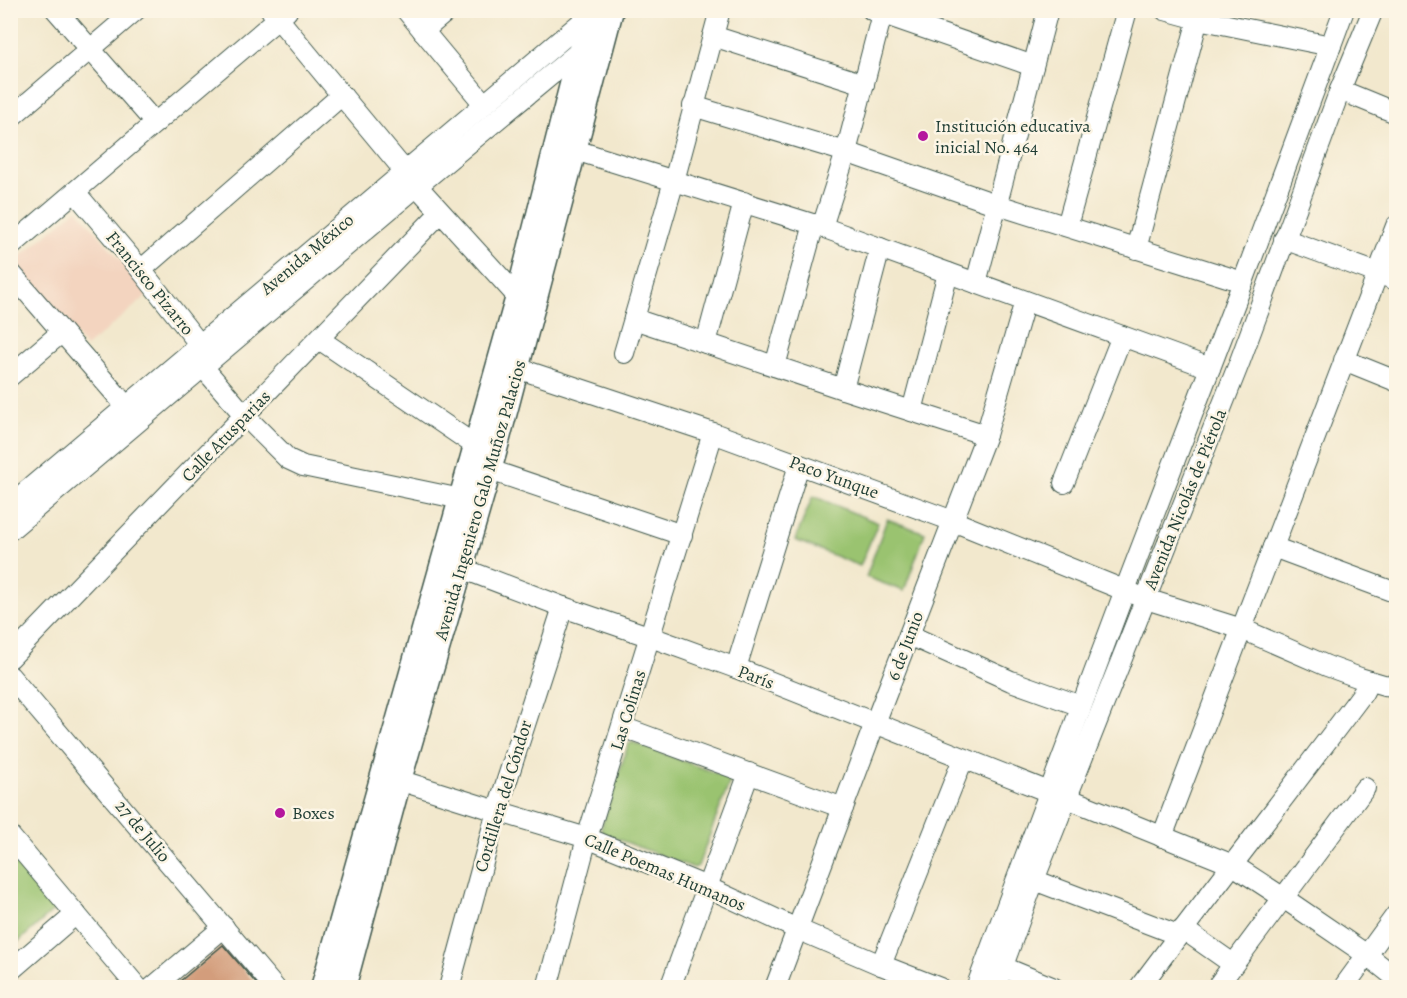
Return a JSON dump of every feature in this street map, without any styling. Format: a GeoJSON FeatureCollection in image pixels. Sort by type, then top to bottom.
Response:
{"type":"FeatureCollection","features":[{"type":"Feature","properties":{"kind":"main road","name":"Avenida Ingeniero Galo Muñoz Palacios"},"geometry":{"type":"LineString","coordinates":[[323,987],[461,568],[487,457],[518,297],[600,13]]}},
{"type":"Feature","properties":{"kind":"main road","name":"Avenida Ingeniero Galo Muñoz Palacios"},"geometry":{"type":"LineString","coordinates":[[343,987],[391,778],[461,499],[487,457],[517,368],[575,150],[591,48]]}},
{"type":"Feature","properties":{"kind":"street"},"geometry":{"type":"LineString","coordinates":[[56,10],[155,123]]}},
{"type":"Feature","properties":{"kind":"street"},"geometry":{"type":"LineString","coordinates":[[10,118],[136,10]]}},
{"type":"Feature","properties":{"kind":"street"},"geometry":{"type":"LineString","coordinates":[[406,10],[484,104]]}},
{"type":"Feature","properties":{"kind":"street"},"geometry":{"type":"LineString","coordinates":[[423,31],[448,10]]}},
{"type":"Feature","properties":{"kind":"street"},"geometry":{"type":"LineString","coordinates":[[624,353],[720,10]]}},
{"type":"Feature","properties":{"kind":"street"},"geometry":{"type":"LineString","coordinates":[[976,283],[1048,10]]}},
{"type":"Feature","properties":{"kind":"street"},"geometry":{"type":"LineString","coordinates":[[1067,226],[1126,10]]}},
{"type":"Feature","properties":{"kind":"street"},"geometry":{"type":"LineString","coordinates":[[1165,10],[1198,19],[1331,46]]}},
{"type":"Feature","properties":{"kind":"street","name":"Avenida Nicolás de Piérola"},"geometry":{"type":"LineString","coordinates":[[976,987],[1058,795],[1135,595],[1210,368],[1344,10]]}},
{"type":"Feature","properties":{"kind":"street","name":"Avenida Nicolás de Piérola"},"geometry":{"type":"LineString","coordinates":[[995,987],[1034,880],[1081,706],[1135,595],[1235,372],[1373,10]]}},
{"type":"Feature","properties":{"kind":"street"},"geometry":{"type":"LineString","coordinates":[[775,366],[818,225],[846,152],[864,84],[879,12],[1033,66]]}},
{"type":"Feature","properties":{"kind":"street"},"geometry":{"type":"LineString","coordinates":[[10,247],[279,13],[342,95],[440,213],[518,297]]}},
{"type":"Feature","properties":{"kind":"street","name":"Avenida México"},"geometry":{"type":"LineString","coordinates":[[10,530],[203,367],[411,178],[484,104],[600,13]]}},
{"type":"Feature","properties":{"kind":"street"},"geometry":{"type":"LineString","coordinates":[[1136,249],[1198,19]]}},
{"type":"Feature","properties":{"kind":"street"},"geometry":{"type":"LineString","coordinates":[[713,36],[864,84]]}},
{"type":"Feature","properties":{"kind":"street","name":"Avenida México"},"geometry":{"type":"LineString","coordinates":[[10,505],[200,345],[411,178],[591,48]]}},
{"type":"Feature","properties":{"kind":"street"},"geometry":{"type":"LineString","coordinates":[[1341,90],[1396,113]]}},
{"type":"Feature","properties":{"kind":"street"},"geometry":{"type":"LineString","coordinates":[[141,270],[342,95]]}},
{"type":"Feature","properties":{"kind":"street"},"geometry":{"type":"LineString","coordinates":[[693,106],[846,152],[998,205],[1243,282]]}},
{"type":"Feature","properties":{"kind":"street"},"geometry":{"type":"LineString","coordinates":[[575,150],[818,225],[1210,368]]}},
{"type":"Feature","properties":{"kind":"street","name":"Francisco Pizarro"},"geometry":{"type":"LineString","coordinates":[[75,192],[200,345],[203,367]]}},
{"type":"Feature","properties":{"kind":"street"},"geometry":{"type":"LineString","coordinates":[[706,343],[744,202]]}},
{"type":"Feature","properties":{"kind":"street","name":"Calle Atusparias"},"geometry":{"type":"LineString","coordinates":[[10,658],[440,213]]}},
{"type":"Feature","properties":{"kind":"street"},"geometry":{"type":"LineString","coordinates":[[1162,837],[1344,360],[1388,276],[1396,226]]}},
{"type":"Feature","properties":{"kind":"street"},"geometry":{"type":"LineString","coordinates":[[1284,239],[1388,276]]}},
{"type":"Feature","properties":{"kind":"street"},"geometry":{"type":"LineString","coordinates":[[843,389],[880,248]]}},
{"type":"Feature","properties":{"kind":"street"},"geometry":{"type":"LineString","coordinates":[[10,272],[126,406]]}},
{"type":"Feature","properties":{"kind":"street"},"geometry":{"type":"LineString","coordinates":[[912,411],[948,273]]}},
{"type":"Feature","properties":{"kind":"street","name":"6 de Junio"},"geometry":{"type":"LineString","coordinates":[[775,987],[986,435],[1025,301]]}},
{"type":"Feature","properties":{"kind":"street"},"geometry":{"type":"LineString","coordinates":[[634,319],[986,435]]}},
{"type":"Feature","properties":{"kind":"street"},"geometry":{"type":"LineString","coordinates":[[10,376],[62,332]]}},
{"type":"Feature","properties":{"kind":"street"},"geometry":{"type":"LineString","coordinates":[[1064,483],[1122,336]]}},
{"type":"Feature","properties":{"kind":"street"},"geometry":{"type":"LineString","coordinates":[[319,339],[487,457],[682,535]]}},
{"type":"Feature","properties":{"kind":"street"},"geometry":{"type":"LineString","coordinates":[[1344,360],[1396,381]]}},
{"type":"Feature","properties":{"kind":"street"},"geometry":{"type":"LineString","coordinates":[[203,367],[245,416],[288,459],[303,466],[461,499]]}},
{"type":"Feature","properties":{"kind":"street","name":"Paco Yunque"},"geometry":{"type":"LineString","coordinates":[[517,368],[713,433],[953,521],[1135,595],[1242,629],[1327,666],[1369,681],[1396,686]]}},
{"type":"Feature","properties":{"kind":"street","name":"Las Colinas"},"geometry":{"type":"LineString","coordinates":[[548,987],[587,838],[713,433]]}},
{"type":"Feature","properties":{"kind":"street"},"geometry":{"type":"LineString","coordinates":[[736,668],[799,465]]}},
{"type":"Feature","properties":{"kind":"street"},"geometry":{"type":"LineString","coordinates":[[1273,547],[1396,592]]}},
{"type":"Feature","properties":{"kind":"street","name":"París"},"geometry":{"type":"LineString","coordinates":[[461,568],[736,668],[1233,865],[1367,955],[1396,978]]}},
{"type":"Feature","properties":{"kind":"street","name":"Cordillera del Cóndor"},"geometry":{"type":"LineString","coordinates":[[449,987],[497,811],[563,607]]}},
{"type":"Feature","properties":{"kind":"street"},"geometry":{"type":"LineString","coordinates":[[909,635],[1011,681],[1081,706]]}},
{"type":"Feature","properties":{"kind":"street","name":"27 de Julio"},"geometry":{"type":"LineString","coordinates":[[10,676],[275,987]]}},
{"type":"Feature","properties":{"kind":"street"},"geometry":{"type":"LineString","coordinates":[[1138,987],[1309,766],[1363,693],[1369,681]]}},
{"type":"Feature","properties":{"kind":"street"},"geometry":{"type":"LineString","coordinates":[[622,727],[843,808]]}},
{"type":"Feature","properties":{"kind":"street"},"geometry":{"type":"LineString","coordinates":[[882,965],[963,759]]}},
{"type":"Feature","properties":{"kind":"street"},"geometry":{"type":"LineString","coordinates":[[670,987],[749,773]]}},
{"type":"Feature","properties":{"kind":"street","name":"Calle Poemas Humanos"},"geometry":{"type":"LineString","coordinates":[[391,778],[587,838],[707,886],[797,929],[940,987]]}},
{"type":"Feature","properties":{"kind":"street"},"geometry":{"type":"LineString","coordinates":[[1215,987],[1365,788]]}},
{"type":"Feature","properties":{"kind":"street"},"geometry":{"type":"LineString","coordinates":[[10,836],[138,987]]}},
{"type":"Feature","properties":{"kind":"street"},"geometry":{"type":"LineString","coordinates":[[1034,880],[1180,932],[1233,964]]}},
{"type":"Feature","properties":{"kind":"street"},"geometry":{"type":"LineString","coordinates":[[10,971],[76,914]]}},
{"type":"Feature","properties":{"kind":"street"},"geometry":{"type":"LineString","coordinates":[[1343,987],[1396,915]]}},
{"type":"Feature","properties":{"kind":"street"},"geometry":{"type":"LineString","coordinates":[[152,987],[225,927]]}},
{"type":"Feature","properties":{"kind":"street"},"geometry":{"type":"LineString","coordinates":[[1003,967],[1054,987]]}},
{"type":"Feature","properties":{"kind":"shaded area"},"geometry":{"type":"Polygon","coordinates":[[[77,209],[149,294],[86,347],[14,262],[77,209]]]}},
{"type":"Feature","properties":{"kind":"green space"},"geometry":{"type":"Polygon","coordinates":[[[813,496],[878,523],[860,566],[795,540],[813,496]]]}},
{"type":"Feature","properties":{"kind":"green space"},"geometry":{"type":"Polygon","coordinates":[[[887,519],[925,533],[904,591],[866,577],[887,519]]]}},
{"type":"Feature","properties":{"kind":"green space"},"geometry":{"type":"Polygon","coordinates":[[[632,742],[729,778],[730,781],[698,866],[694,868],[604,834],[601,829],[628,745],[632,742]]]}},
{"type":"Feature","properties":{"kind":"green space"},"geometry":{"type":"Polygon","coordinates":[[[10,845],[60,905],[11,948],[10,948],[10,845]]]}},
{"type":"Feature","properties":{"kind":"building"},"geometry":{"type":"Polygon","coordinates":[[[223,945],[260,988],[172,988],[223,945]]]}},
{"type":"Feature","properties":{"kind":"place","name":"Institución educativa inicial No. 464"},"geometry":{"type":"Point","coordinates":[923,136]}},
{"type":"Feature","properties":{"kind":"place","name":"Boxes"},"geometry":{"type":"Point","coordinates":[280,813]}}]}
